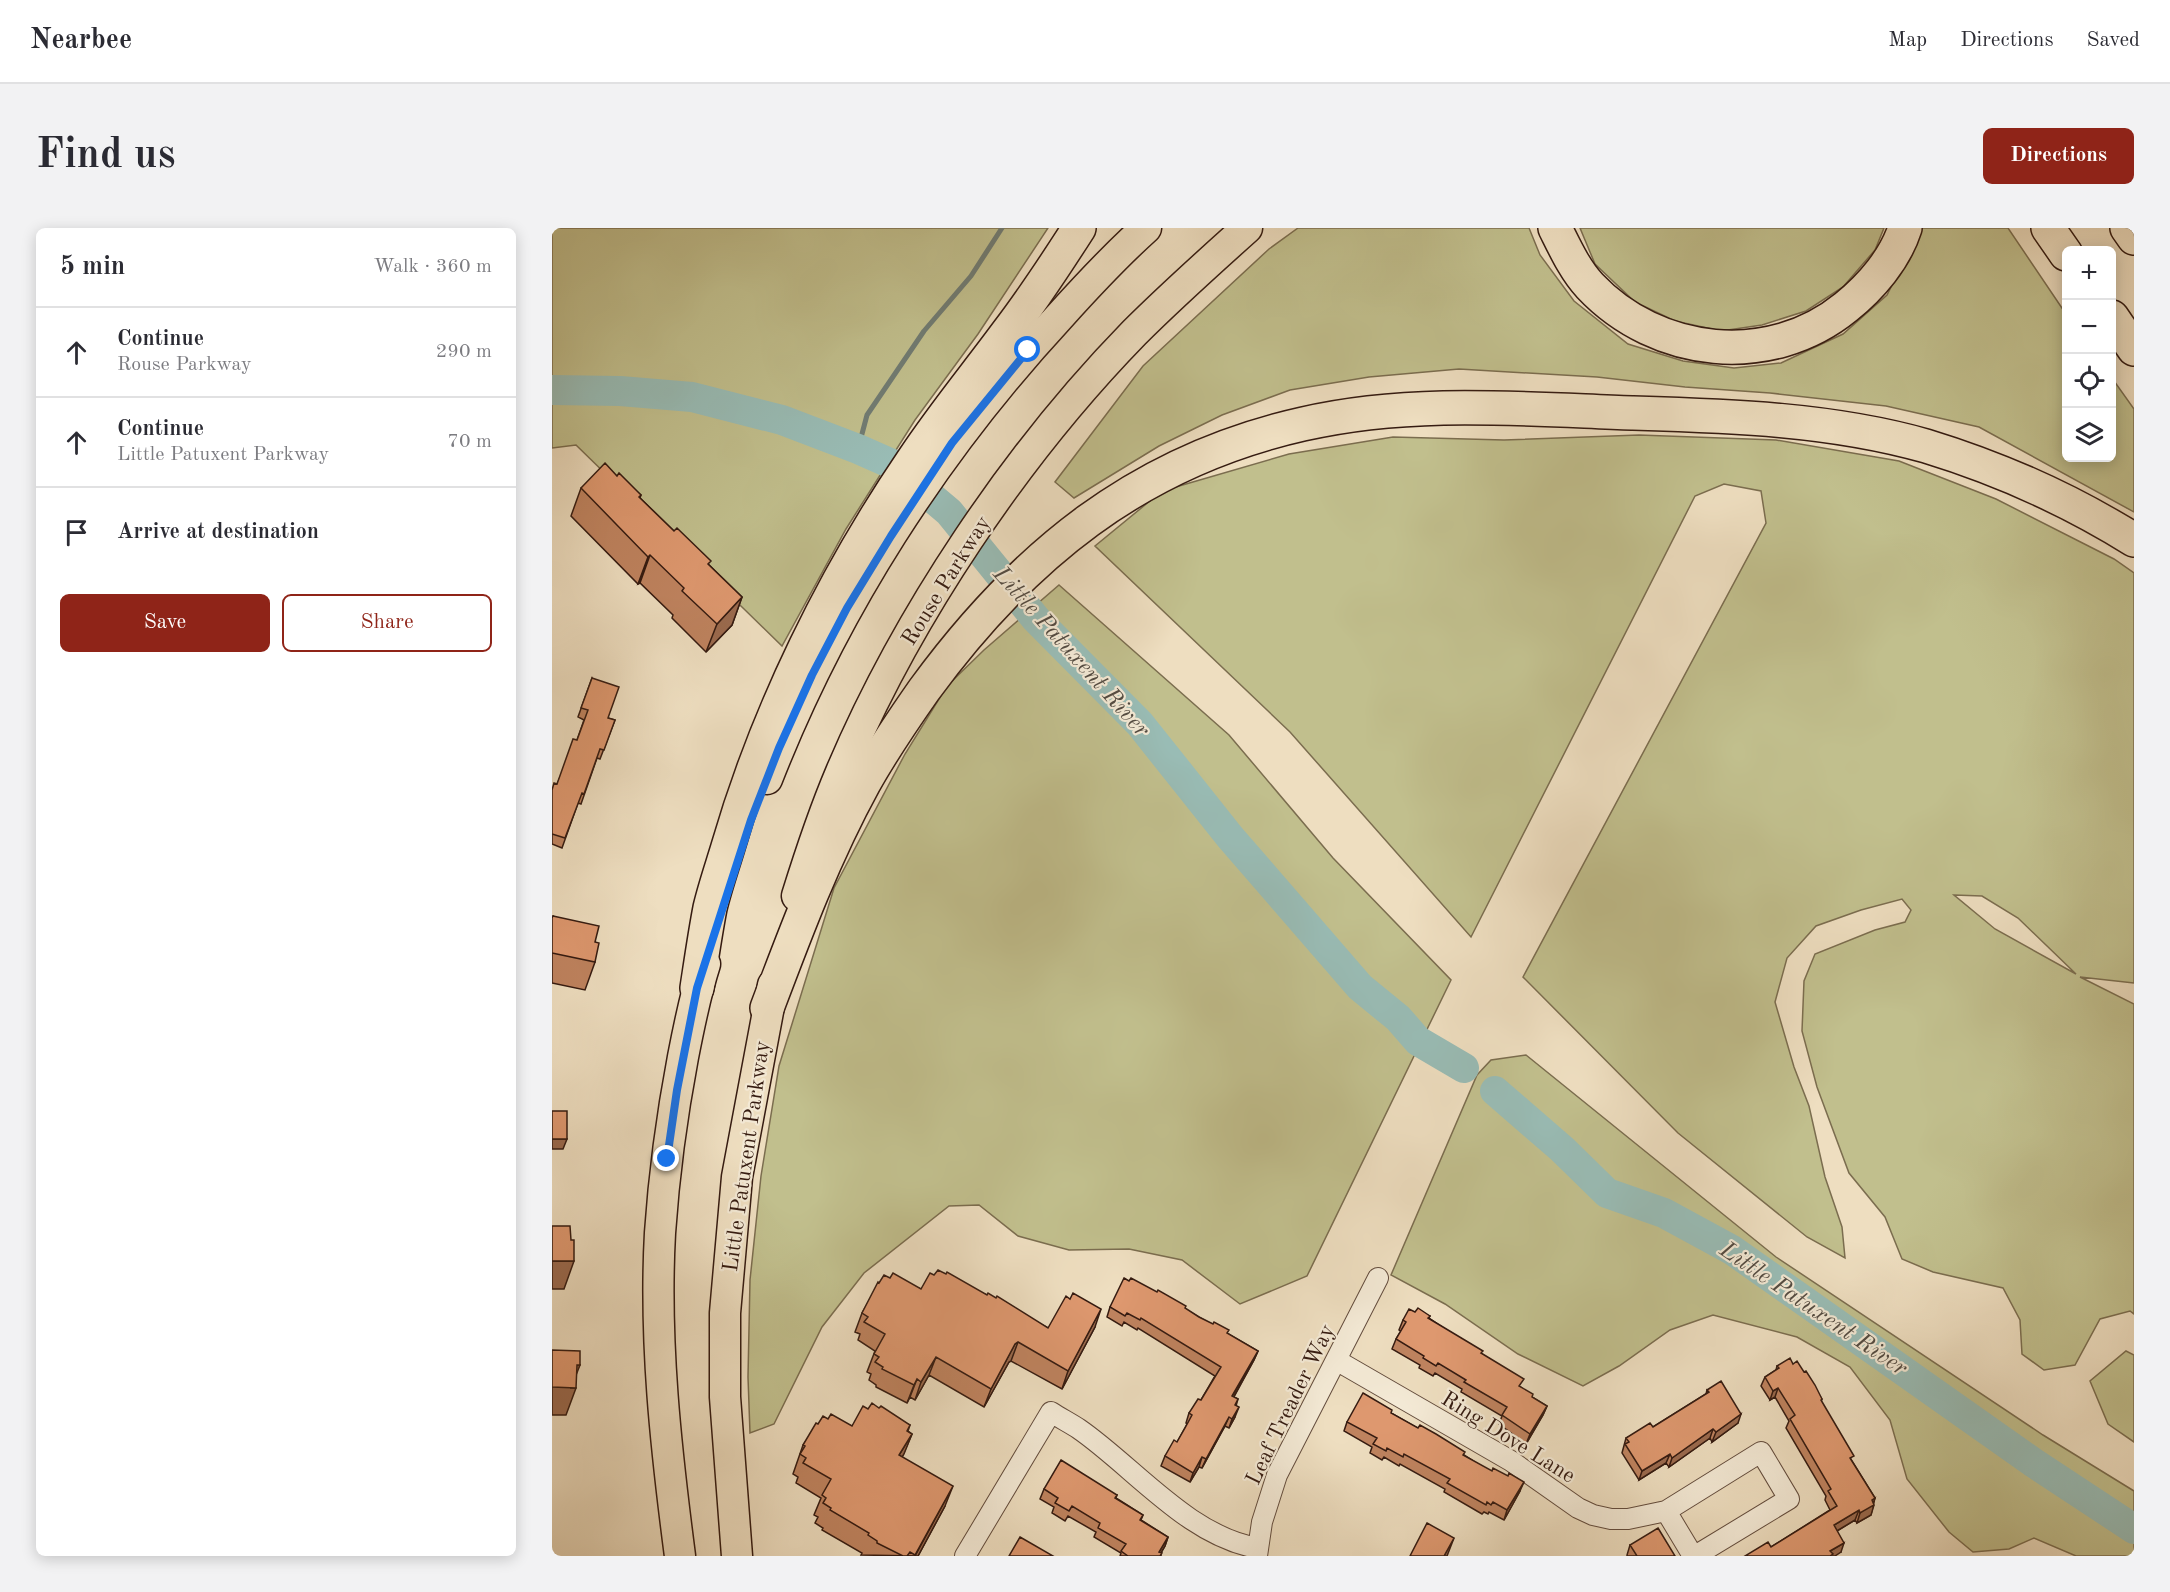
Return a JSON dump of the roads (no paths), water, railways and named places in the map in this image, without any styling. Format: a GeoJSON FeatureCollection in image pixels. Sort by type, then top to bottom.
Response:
{"type":"FeatureCollection","features":[{"type":"Feature","properties":{"kind":"highway"},"geometry":{"type":"LineString","coordinates":[[697,988],[711,906],[737,816],[764,742],[796,668],[830,599],[882,529],[1008,332],[1079,228]]}},
{"type":"Feature","properties":{"kind":"highway"},"geometry":{"type":"LineString","coordinates":[[1555,228],[1568,255],[1589,285],[1611,306],[1636,322],[1664,335],[1699,345],[1731,348],[1771,344],[1802,335],[1834,317],[1864,293],[1885,266],[1905,228]]}},
{"type":"Feature","properties":{"kind":"highway"},"geometry":{"type":"LineString","coordinates":[[2048,228],[2062,247]]}},
{"type":"Feature","properties":{"kind":"highway"},"geometry":{"type":"LineString","coordinates":[[2127,228],[2134,238]]}},
{"type":"Feature","properties":{"kind":"highway"},"geometry":{"type":"LineString","coordinates":[[2116,323],[2134,349]]}},
{"type":"Feature","properties":{"kind":"highway"},"geometry":{"type":"LineString","coordinates":[[767,1008],[813,890],[865,781],[903,720],[978,621],[1012,585],[1081,524],[1163,474],[1206,454],[1254,437],[1304,424],[1364,414],[1425,408],[1713,415],[1779,420],[1880,436],[1923,446],[1995,471],[2080,510],[2134,540]]}},
{"type":"Feature","properties":{"kind":"main road"},"geometry":{"type":"LineString","coordinates":[[943,436],[1146,228]]}},
{"type":"Feature","properties":{"kind":"main road","name":"Rouse Parkway"},"geometry":{"type":"LineString","coordinates":[[767,1008],[787,928],[814,841],[841,772],[906,641],[941,582],[999,495],[1083,390],[1187,281],[1247,228]]}},
{"type":"Feature","properties":{"kind":"main road"},"geometry":{"type":"LineString","coordinates":[[680,1556],[662,1394],[659,1305],[660,1234],[667,1159],[677,1090],[697,988],[751,820],[779,748],[812,675],[847,608],[882,529]]}},
{"type":"Feature","properties":{"kind":"main road","name":"Little Patuxent Parkway"},"geometry":{"type":"LineString","coordinates":[[736,1556],[725,1397],[725,1313],[737,1178],[767,1008]]}},
{"type":"Feature","properties":{"kind":"street","name":"Leaf Treader Way"},"geometry":{"type":"LineString","coordinates":[[1258,1552],[1262,1522],[1278,1475],[1378,1278]]}},
{"type":"Feature","properties":{"kind":"street","name":"Ring Dove Lane"},"geometry":{"type":"LineString","coordinates":[[1336,1360],[1511,1461],[1578,1508],[1593,1515],[1611,1519],[1628,1519],[1666,1510],[1761,1452],[1789,1498],[1694,1556],[1666,1510]]}},
{"type":"Feature","properties":{"kind":"street"},"geometry":{"type":"LineString","coordinates":[[965,1556],[1051,1412],[1079,1429],[1180,1512],[1217,1534],[1258,1552]]}},
{"type":"Feature","properties":{"kind":"waterway"},"geometry":{"type":"LineString","coordinates":[[858,449],[867,415],[924,331],[971,276],[1002,228]]}},
{"type":"Feature","properties":{"kind":"waterway","name":"Little Patuxent River"},"geometry":{"type":"LineString","coordinates":[[552,390],[620,391],[692,397],[782,420],[892,464],[949,512],[1036,619],[1140,724],[1230,837],[1360,987],[1398,1018],[1418,1041],[1464,1068]]}},
{"type":"Feature","properties":{"kind":"waterway","name":"Little Patuxent River"},"geometry":{"type":"LineString","coordinates":[[1495,1091],[1562,1149],[1607,1193],[1664,1213],[1732,1250],[2034,1463],[2134,1529]]}}]}
